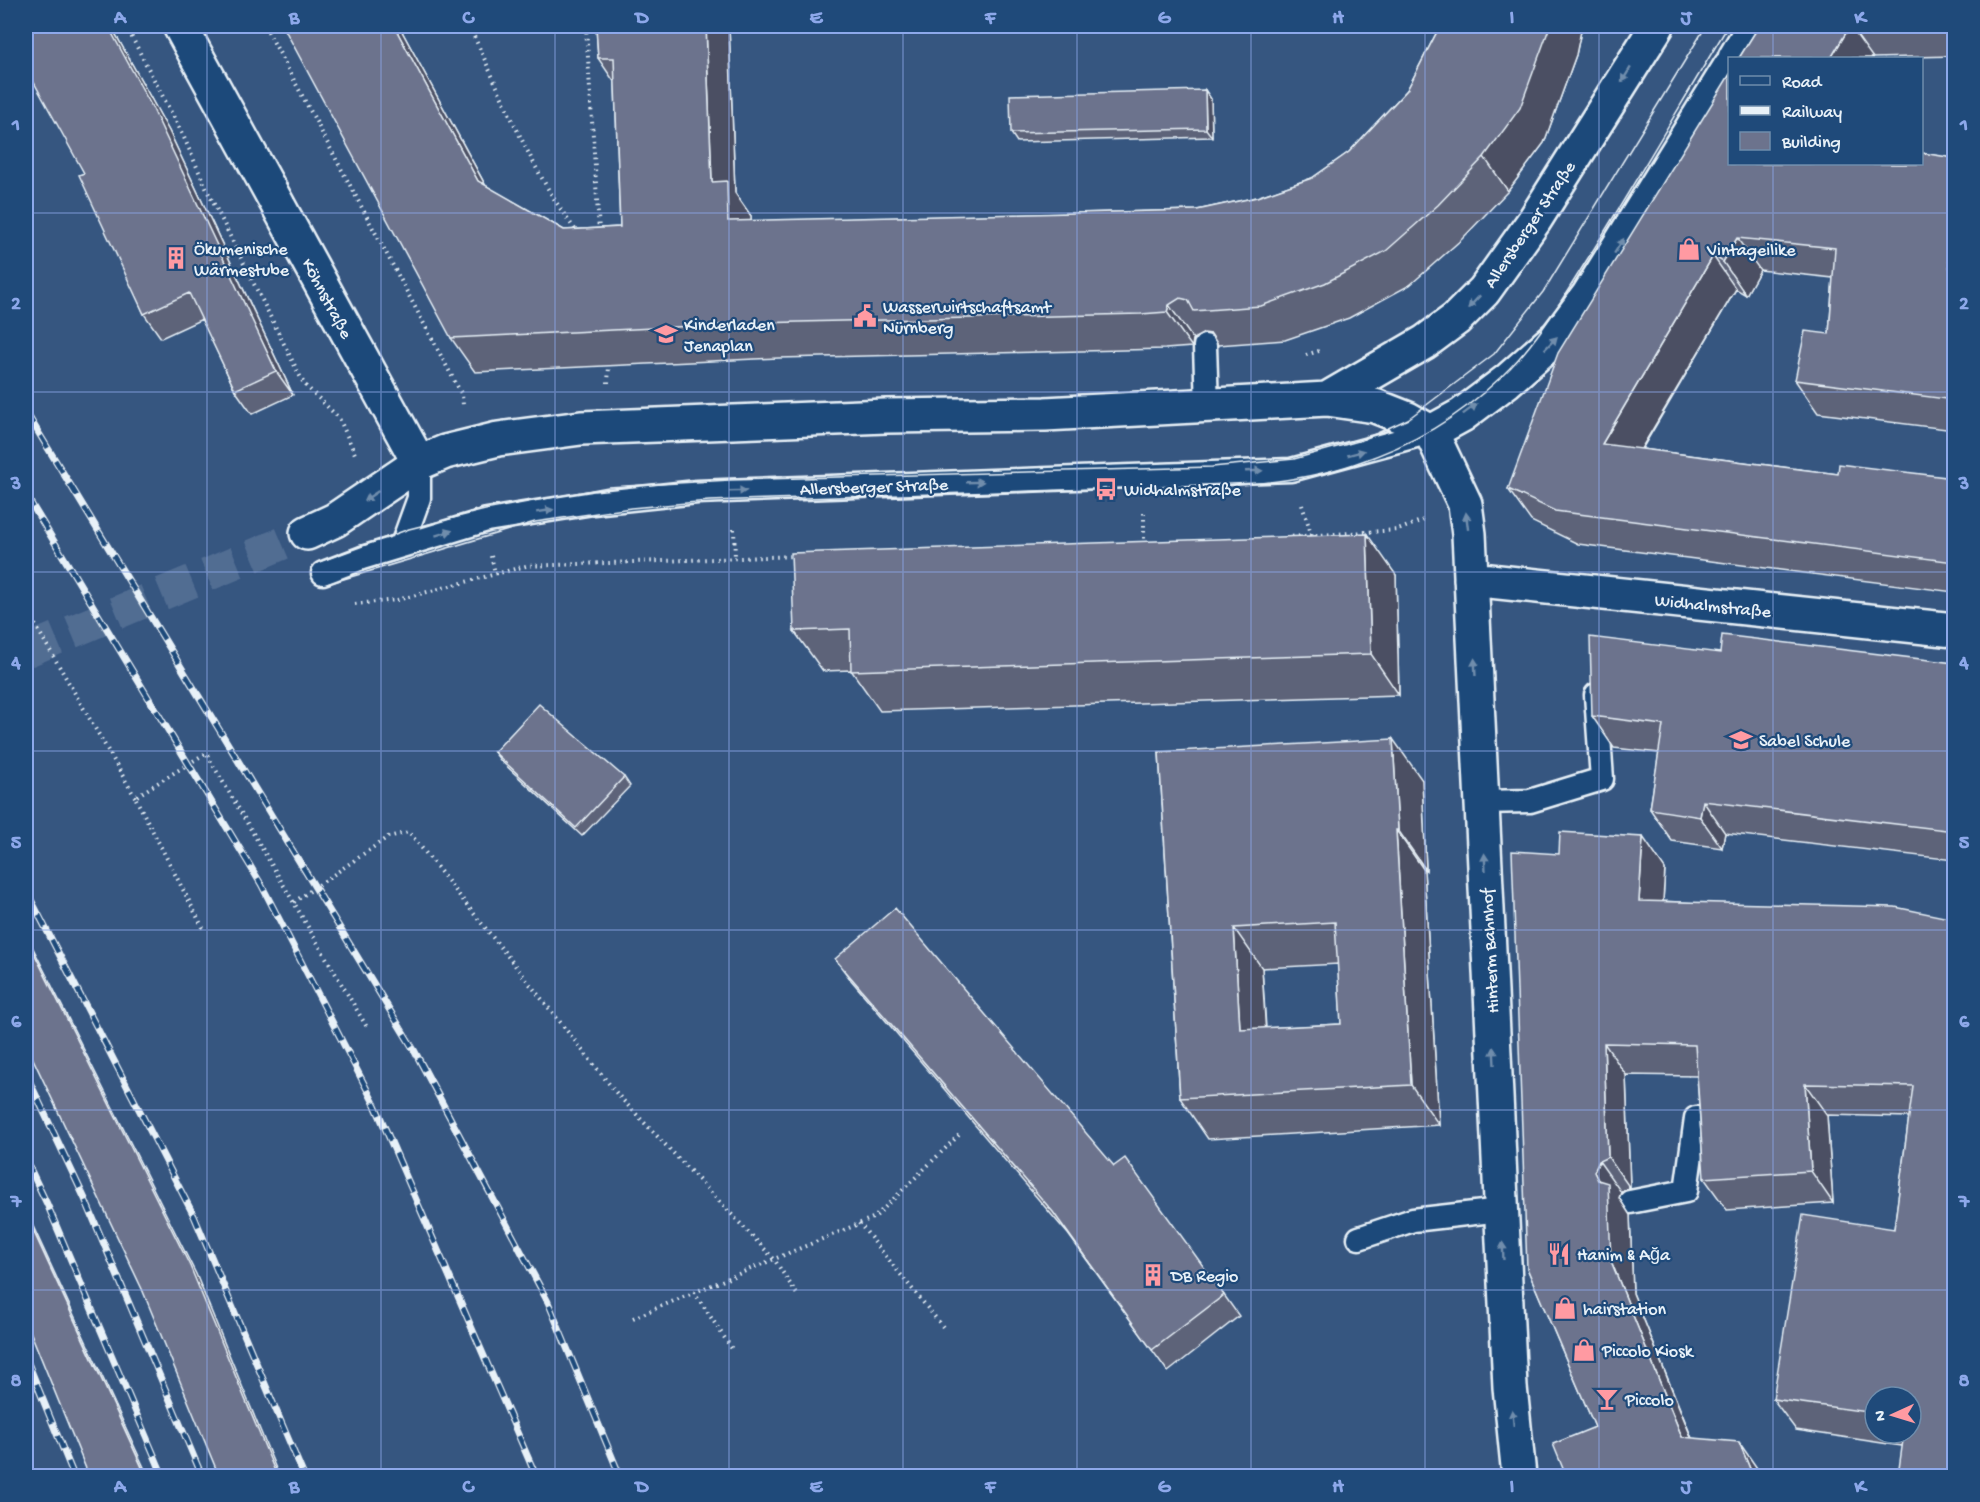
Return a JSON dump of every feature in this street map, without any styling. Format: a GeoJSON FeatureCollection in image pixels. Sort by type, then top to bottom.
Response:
{"type":"FeatureCollection","features":[{"type":"Feature","properties":{"kind":"main road","name":"Köhnstraße"},"geometry":{"type":"LineString","coordinates":[[180,26],[419,464]]}},
{"type":"Feature","properties":{"kind":"main road","name":"Allersberger Straße"},"geometry":{"type":"LineString","coordinates":[[1327,399],[1425,342],[1456,319],[1484,291],[1534,221],[1657,26]]}},
{"type":"Feature","properties":{"kind":"main road"},"geometry":{"type":"LineString","coordinates":[[1736,57],[1754,26]]}},
{"type":"Feature","properties":{"kind":"main road","name":"Allersberger Straße"},"geometry":{"type":"LineString","coordinates":[[307,533],[335,520],[419,464],[471,444],[525,435],[628,425],[1045,414],[1327,399],[1375,406],[1408,419],[1431,432],[1462,415],[1507,381],[1541,353],[1563,330],[1588,296],[1728,70]]}},
{"type":"Feature","properties":{"kind":"main road","name":"Hinterm Bahnhof"},"geometry":{"type":"LineString","coordinates":[[1431,432],[1465,504],[1471,579],[1509,1387],[1519,1476]]}},
{"type":"Feature","properties":{"kind":"main road","name":"Widhalmstraße"},"geometry":{"type":"LineString","coordinates":[[1471,579],[1954,630]]}},
{"type":"Feature","properties":{"kind":"lane"},"geometry":{"type":"LineString","coordinates":[[1205,346],[1207,406]]}},
{"type":"Feature","properties":{"kind":"lane","name":"Allersberger Straße"},"geometry":{"type":"LineString","coordinates":[[323,573],[402,545],[487,520],[593,503],[697,492],[1291,470],[1431,432]]}},
{"type":"Feature","properties":{"kind":"lane","name":"Köhnstraße"},"geometry":{"type":"LineString","coordinates":[[402,545],[419,498],[419,464]]}},
{"type":"Feature","properties":{"kind":"lane"},"geometry":{"type":"LineString","coordinates":[[1482,802],[1530,801],[1602,779],[1595,681]]}},
{"type":"Feature","properties":{"kind":"lane"},"geometry":{"type":"LineString","coordinates":[[1630,1202],[1686,1191],[1696,1118]]}},
{"type":"Feature","properties":{"kind":"lane"},"geometry":{"type":"LineString","coordinates":[[1359,1238],[1413,1220],[1501,1210]]}},
{"type":"Feature","properties":{"kind":"path"},"geometry":{"type":"LineString","coordinates":[[126,26],[182,133],[304,384],[339,418],[359,462]]}},
{"type":"Feature","properties":{"kind":"path"},"geometry":{"type":"LineString","coordinates":[[265,26],[462,395],[471,444]]}},
{"type":"Feature","properties":{"kind":"path"},"geometry":{"type":"LineString","coordinates":[[469,26],[537,166],[564,215],[582,239]]}},
{"type":"Feature","properties":{"kind":"path"},"geometry":{"type":"LineString","coordinates":[[586,26],[599,240]]}},
{"type":"Feature","properties":{"kind":"path"},"geometry":{"type":"LineString","coordinates":[[608,388],[609,366]]}},
{"type":"Feature","properties":{"kind":"path"},"geometry":{"type":"LineString","coordinates":[[1276,537],[1398,530],[1465,504]]}},
{"type":"Feature","properties":{"kind":"path"},"geometry":{"type":"LineString","coordinates":[[1144,525],[1144,542]]}},
{"type":"Feature","properties":{"kind":"path"},"geometry":{"type":"LineString","coordinates":[[734,532],[735,558]]}},
{"type":"Feature","properties":{"kind":"path"},"geometry":{"type":"LineString","coordinates":[[1133,543],[1156,542]]}},
{"type":"Feature","properties":{"kind":"path"},"geometry":{"type":"LineString","coordinates":[[346,605],[397,600],[525,566],[806,555]]}},
{"type":"Feature","properties":{"kind":"path"},"geometry":{"type":"LineString","coordinates":[[26,609],[135,798],[203,928]]}},
{"type":"Feature","properties":{"kind":"path"},"geometry":{"type":"LineString","coordinates":[[135,798],[206,753],[368,1029]]}},
{"type":"Feature","properties":{"kind":"path"},"geometry":{"type":"LineString","coordinates":[[294,902],[388,837],[409,832],[618,1095],[774,1259],[798,1296]]}},
{"type":"Feature","properties":{"kind":"path"},"geometry":{"type":"LineString","coordinates":[[633,1318],[875,1217],[959,1135]]}},
{"type":"Feature","properties":{"kind":"path"},"geometry":{"type":"LineString","coordinates":[[859,1223],[943,1327]]}},
{"type":"Feature","properties":{"kind":"path"},"geometry":{"type":"LineString","coordinates":[[694,1292],[732,1349]]}},
{"type":"Feature","properties":{"kind":"building"},"geometry":{"type":"Polygon","coordinates":[[[26,26],[108,26],[152,107],[276,371],[235,390],[189,293],[144,314],[79,175],[84,173],[26,68],[26,26]]]}},
{"type":"Feature","properties":{"kind":"building"},"geometry":{"type":"Polygon","coordinates":[[[283,26],[394,26],[478,181],[564,230],[620,227],[614,58],[598,58],[596,26],[706,26],[712,182],[727,181],[728,221],[1197,210],[1257,197],[1312,178],[1349,152],[1407,90],[1440,26],[1550,26],[1520,108],[1484,157],[1438,205],[1386,251],[1325,283],[1261,306],[1194,311],[1188,300],[1180,298],[1169,305],[1167,312],[1141,314],[755,323],[451,338],[283,26]]]}},
{"type":"Feature","properties":{"kind":"building"},"geometry":{"type":"Polygon","coordinates":[[[1759,26],[1850,26],[1832,57],[1740,57],[1759,26]]]}},
{"type":"Feature","properties":{"kind":"building"},"geometry":{"type":"Polygon","coordinates":[[[1728,77],[1728,165],[1923,165],[1923,153],[1954,158],[1954,253],[1947,252],[1954,296],[1954,400],[1795,380],[1805,331],[1829,334],[1835,248],[1737,238],[1723,262],[1713,256],[1602,444],[1838,474],[1839,464],[1954,478],[1954,562],[1555,511],[1508,489],[1558,353],[1728,77]]]}},
{"type":"Feature","properties":{"kind":"building"},"geometry":{"type":"Polygon","coordinates":[[[1205,90],[1206,129],[1011,133],[1010,95],[1205,90]]]}},
{"type":"Feature","properties":{"kind":"building"},"geometry":{"type":"Polygon","coordinates":[[[1367,534],[1371,654],[851,671],[850,629],[794,631],[791,553],[1367,534]]]}},
{"type":"Feature","properties":{"kind":"building"},"geometry":{"type":"Polygon","coordinates":[[[1722,635],[1954,663],[1954,831],[1703,801],[1700,817],[1650,809],[1663,725],[1592,716],[1590,637],[1720,653],[1722,635]]]}},
{"type":"Feature","properties":{"kind":"building"},"geometry":{"type":"Polygon","coordinates":[[[539,704],[624,777],[576,828],[494,752],[539,704]]]}},
{"type":"Feature","properties":{"kind":"building"},"geometry":{"type":"Polygon","coordinates":[[[1393,739],[1411,1085],[1180,1098],[1159,752],[1393,739]],[[1335,922],[1234,928],[1240,1029],[1341,1024],[1335,922]]]}},
{"type":"Feature","properties":{"kind":"building"},"geometry":{"type":"Polygon","coordinates":[[[1560,832],[1643,837],[1639,901],[1895,907],[1954,919],[1954,1476],[1898,1476],[1902,1445],[1923,1445],[1923,1385],[1863,1385],[1863,1411],[1773,1399],[1803,1215],[1894,1229],[1913,1086],[1805,1084],[1811,1171],[1704,1178],[1695,1045],[1604,1043],[1608,1157],[1599,1161],[1594,1172],[1598,1180],[1608,1183],[1611,1261],[1682,1437],[1739,1442],[1753,1476],[1566,1476],[1553,1444],[1595,1427],[1527,1268],[1512,851],[1559,854],[1560,832]]]}},
{"type":"Feature","properties":{"kind":"building"},"geometry":{"type":"Polygon","coordinates":[[[895,908],[1114,1166],[1125,1158],[1224,1295],[1152,1350],[1053,1212],[835,959],[895,908]]]}},
{"type":"Feature","properties":{"kind":"building"},"geometry":{"type":"Polygon","coordinates":[[[26,937],[190,1266],[277,1476],[219,1476],[142,1289],[26,1044],[26,937]]]}},
{"type":"Feature","properties":{"kind":"building"},"geometry":{"type":"Polygon","coordinates":[[[26,1215],[146,1476],[89,1476],[26,1321],[26,1215]]]}},
{"type":"Feature","properties":{"kind":"tunnel"},"geometry":{"type":"LineString","coordinates":[[26,651],[307,533]]}},
{"type":"Feature","properties":{"kind":"tram line"},"geometry":{"type":"LineString","coordinates":[[319,562],[409,529],[485,510],[608,487],[730,480],[1212,467],[1294,459],[1362,440],[1408,419],[1494,354],[1543,292],[1706,26]]}},
{"type":"Feature","properties":{"kind":"tram line"},"geometry":{"type":"LineString","coordinates":[[327,584],[535,522],[631,508],[709,501],[1226,486],[1324,473],[1376,456],[1434,429],[1468,405],[1502,376],[1527,349],[1550,318],[1590,255],[1728,26]]}},
{"type":"Feature","properties":{"kind":"railway"},"geometry":{"type":"LineString","coordinates":[[26,412],[414,1050],[548,1302],[620,1476]]}},
{"type":"Feature","properties":{"kind":"railway"},"geometry":{"type":"LineString","coordinates":[[26,495],[261,884],[375,1105],[536,1476]]}},
{"type":"Feature","properties":{"kind":"railway"},"geometry":{"type":"LineString","coordinates":[[26,890],[194,1216],[304,1476]]}},
{"type":"Feature","properties":{"kind":"railway"},"geometry":{"type":"LineString","coordinates":[[26,1074],[85,1199],[202,1476]]}},
{"type":"Feature","properties":{"kind":"railway"},"geometry":{"type":"LineString","coordinates":[[26,1160],[163,1476]]}},
{"type":"Feature","properties":{"kind":"railway"},"geometry":{"type":"LineString","coordinates":[[26,1358],[74,1476]]}},
{"type":"Feature","properties":{"kind":"place","name":"Vintageilike"},"geometry":{"type":"Point","coordinates":[1689,249]}},
{"type":"Feature","properties":{"kind":"place","name":"Ökumenische Wärmestube"},"geometry":{"type":"Point","coordinates":[176,258]}},
{"type":"Feature","properties":{"kind":"place","name":"Wasserwirtschaftsamt Nürnberg"},"geometry":{"type":"Point","coordinates":[865,316]}},
{"type":"Feature","properties":{"kind":"place","name":"Kinderladen Jenaplan"},"geometry":{"type":"Point","coordinates":[666,334]}},
{"type":"Feature","properties":{"kind":"place","name":"Widhalmstraße"},"geometry":{"type":"Point","coordinates":[1106,489]}},
{"type":"Feature","properties":{"kind":"place","name":"Sabel Schule"},"geometry":{"type":"Point","coordinates":[1741,740]}},
{"type":"Feature","properties":{"kind":"place","name":"Hanim & Ağa"},"geometry":{"type":"Point","coordinates":[1559,1254]}},
{"type":"Feature","properties":{"kind":"place","name":"DB Regio"},"geometry":{"type":"Point","coordinates":[1153,1275]}},
{"type":"Feature","properties":{"kind":"place","name":"hairstation"},"geometry":{"type":"Point","coordinates":[1565,1308]}},
{"type":"Feature","properties":{"kind":"place","name":"Piccolo Kiosk"},"geometry":{"type":"Point","coordinates":[1584,1350]}},
{"type":"Feature","properties":{"kind":"place","name":"Piccolo"},"geometry":{"type":"Point","coordinates":[1607,1399]}}]}
